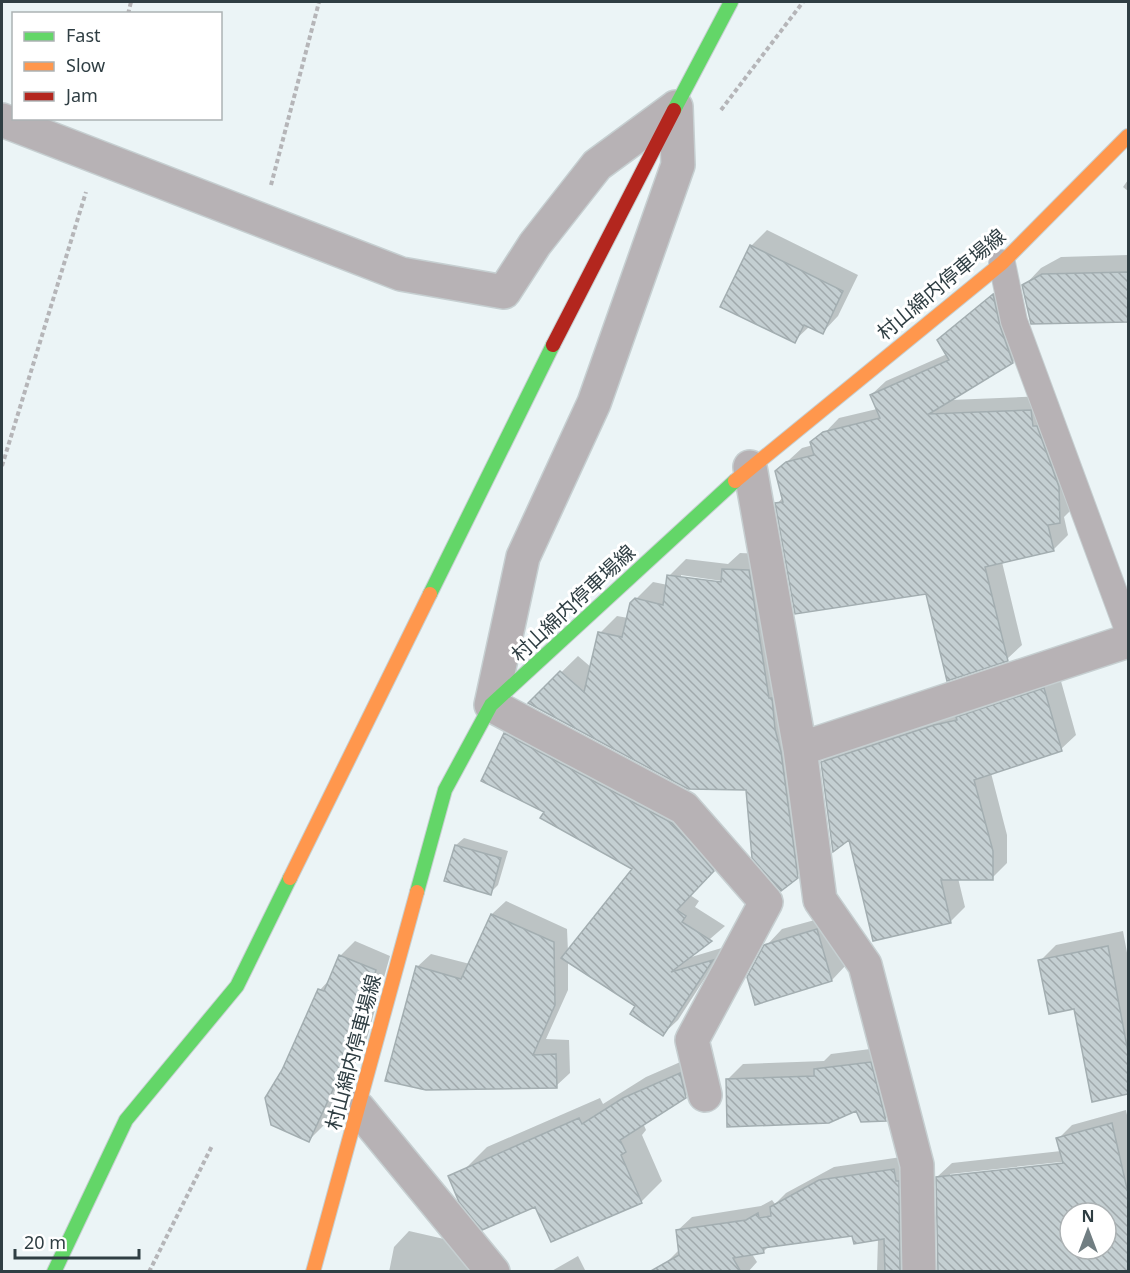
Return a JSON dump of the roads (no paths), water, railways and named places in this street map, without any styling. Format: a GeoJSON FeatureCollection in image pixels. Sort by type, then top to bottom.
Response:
{"type":"FeatureCollection","features":[{"type":"Feature","properties":{"kind":"main road"},"geometry":{"type":"LineString","coordinates":[[54,1272],[126,1120],[237,986],[573,304],[730,2]]}},
{"type":"Feature","properties":{"kind":"main road","name":"村山綿内停車場線"},"geometry":{"type":"LineString","coordinates":[[313,1272],[444,790],[491,705],[750,467],[1002,262],[1128,136]]}},
{"type":"Feature","properties":{"kind":"street"},"geometry":{"type":"LineString","coordinates":[[2,120],[401,274],[504,291],[535,244],[597,165],[676,107]]}},
{"type":"Feature","properties":{"kind":"street"},"geometry":{"type":"LineString","coordinates":[[676,107],[678,165],[594,403],[524,557],[491,705],[684,808],[766,903],[692,1040],[705,1095]]}},
{"type":"Feature","properties":{"kind":"street"},"geometry":{"type":"LineString","coordinates":[[750,467],[800,749],[820,900],[865,964],[917,1164],[919,1272]]}},
{"type":"Feature","properties":{"kind":"street"},"geometry":{"type":"LineString","coordinates":[[800,749],[1128,641]]}},
{"type":"Feature","properties":{"kind":"street"},"geometry":{"type":"LineString","coordinates":[[358,1108],[493,1272]]}},
{"type":"Feature","properties":{"kind":"lane"},"geometry":{"type":"LineString","coordinates":[[1002,262],[1014,321],[1128,630]]}}]}
